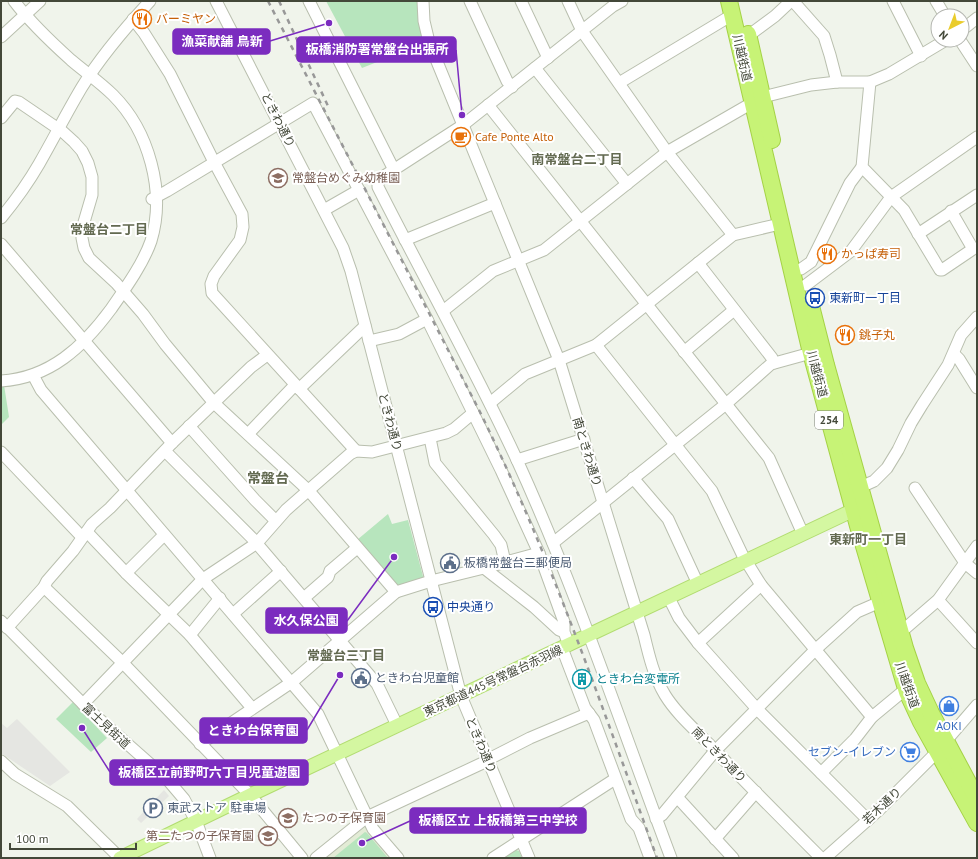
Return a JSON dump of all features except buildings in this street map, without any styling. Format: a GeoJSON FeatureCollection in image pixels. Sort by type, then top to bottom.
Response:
{"type":"FeatureCollection","features":[{"type":"Feature","properties":{"kind":"highway","name":"川越街道"},"geometry":{"type":"LineString","coordinates":[[740,1],[748,36],[780,224],[811,353],[917,683],[942,746],[976,819]]}},
{"type":"Feature","properties":{"kind":"highway","name":"川越街道"},"geometry":{"type":"LineString","coordinates":[[730,8],[758,100],[806,285],[855,490]]}},
{"type":"Feature","properties":{"kind":"highway","name":"川越街道"},"geometry":{"type":"LineString","coordinates":[[860,507],[880,602],[907,692],[921,722],[942,746],[977,799]]}},
{"type":"Feature","properties":{"kind":"main road","name":"東京都道445号常盤台赤羽線"},"geometry":{"type":"LineString","coordinates":[[120,858],[397,725],[860,507]]}},
{"type":"Feature","properties":{"kind":"street"},"geometry":{"type":"LineString","coordinates":[[1,381],[13,380],[33,375],[66,357],[83,339],[139,266],[150,242],[156,217],[150,162],[137,127],[113,96],[89,78],[9,1]]}},
{"type":"Feature","properties":{"kind":"street"},"geometry":{"type":"LineString","coordinates":[[14,1],[24,16]]}},
{"type":"Feature","properties":{"kind":"street"},"geometry":{"type":"LineString","coordinates":[[1,36],[40,1]]}},
{"type":"Feature","properties":{"kind":"street"},"geometry":{"type":"LineString","coordinates":[[1,218],[23,189],[89,78],[109,48],[150,1]]}},
{"type":"Feature","properties":{"kind":"street","name":"ときわ通り"},"geometry":{"type":"LineString","coordinates":[[216,1],[343,248],[369,341],[460,696],[528,858]]}},
{"type":"Feature","properties":{"kind":"street"},"geometry":{"type":"LineString","coordinates":[[308,1],[394,170]]}},
{"type":"Feature","properties":{"kind":"street","name":"南ときわ通り"},"geometry":{"type":"LineString","coordinates":[[423,1],[424,21],[428,37],[558,360],[584,439],[650,659],[666,696],[675,709],[715,751],[821,858]]}},
{"type":"Feature","properties":{"kind":"street"},"geometry":{"type":"LineString","coordinates":[[470,1],[507,81],[512,87]]}},
{"type":"Feature","properties":{"kind":"street"},"geometry":{"type":"LineString","coordinates":[[521,1],[548,58]]}},
{"type":"Feature","properties":{"kind":"street"},"geometry":{"type":"LineString","coordinates":[[568,1],[582,31],[668,152],[733,235]]}},
{"type":"Feature","properties":{"kind":"street"},"geometry":{"type":"LineString","coordinates":[[622,1],[613,6],[463,125],[381,178],[378,182],[378,187],[490,403],[517,460],[553,543],[589,635],[670,858]]}},
{"type":"Feature","properties":{"kind":"street"},"geometry":{"type":"LineString","coordinates":[[748,36],[792,1],[824,36],[837,82]]}},
{"type":"Feature","properties":{"kind":"street"},"geometry":{"type":"LineString","coordinates":[[893,1],[921,56]]}},
{"type":"Feature","properties":{"kind":"street"},"geometry":{"type":"LineString","coordinates":[[619,83],[730,8]]}},
{"type":"Feature","properties":{"kind":"street"},"geometry":{"type":"LineString","coordinates":[[133,19],[144,33],[170,74],[242,214],[244,227],[240,240],[214,276],[211,284],[212,293],[356,451]]}},
{"type":"Feature","properties":{"kind":"street"},"geometry":{"type":"LineString","coordinates":[[443,312],[493,271],[544,250],[668,152],[758,100],[811,85],[837,82],[870,82],[889,74],[934,48]]}},
{"type":"Feature","properties":{"kind":"street"},"geometry":{"type":"LineString","coordinates":[[965,48],[977,66]]}},
{"type":"Feature","properties":{"kind":"street"},"geometry":{"type":"LineString","coordinates":[[535,68],[627,184]]}},
{"type":"Feature","properties":{"kind":"street"},"geometry":{"type":"LineString","coordinates":[[801,269],[811,262],[850,183],[862,167],[870,82]]}},
{"type":"Feature","properties":{"kind":"street"},"geometry":{"type":"LineString","coordinates":[[1,118],[15,101],[19,102],[59,129],[78,146],[86,157],[91,170],[92,195],[82,229],[84,248],[89,258],[122,290],[143,314],[165,344],[214,402],[308,491],[396,592]]}},
{"type":"Feature","properties":{"kind":"street"},"geometry":{"type":"LineString","coordinates":[[154,198],[313,103],[427,319],[539,553],[564,622],[565,646],[585,708],[594,720],[631,819],[639,828],[650,858]]}},
{"type":"Feature","properties":{"kind":"street"},"geometry":{"type":"LineString","coordinates":[[488,105],[769,458],[803,534]]}},
{"type":"Feature","properties":{"kind":"street"},"geometry":{"type":"LineString","coordinates":[[806,285],[851,251],[891,197],[977,137]]}},
{"type":"Feature","properties":{"kind":"street"},"geometry":{"type":"LineString","coordinates":[[862,167],[904,210],[940,270],[971,251],[975,246],[951,211]]}},
{"type":"Feature","properties":{"kind":"street"},"geometry":{"type":"LineString","coordinates":[[324,210],[359,190]]}},
{"type":"Feature","properties":{"kind":"street"},"geometry":{"type":"LineString","coordinates":[[918,234],[977,195]]}},
{"type":"Feature","properties":{"kind":"street"},"geometry":{"type":"LineString","coordinates":[[405,240],[495,203]]}},
{"type":"Feature","properties":{"kind":"street"},"geometry":{"type":"LineString","coordinates":[[490,403],[525,374],[596,345],[733,235],[780,224]]}},
{"type":"Feature","properties":{"kind":"street"},"geometry":{"type":"LineString","coordinates":[[1,244],[83,339],[168,447],[257,543],[377,684],[397,725]]}},
{"type":"Feature","properties":{"kind":"street"},"geometry":{"type":"LineString","coordinates":[[698,263],[774,362]]}},
{"type":"Feature","properties":{"kind":"street"},"geometry":{"type":"LineString","coordinates":[[684,352],[734,310]]}},
{"type":"Feature","properties":{"kind":"street"},"geometry":{"type":"LineString","coordinates":[[855,490],[877,479],[887,468],[898,450],[914,417],[948,365],[954,354],[960,335],[977,317]]}},
{"type":"Feature","properties":{"kind":"street"},"geometry":{"type":"LineString","coordinates":[[369,341],[399,334],[427,319]]}},
{"type":"Feature","properties":{"kind":"street"},"geometry":{"type":"LineString","coordinates":[[248,434],[297,387],[365,326]]}},
{"type":"Feature","properties":{"kind":"street"},"geometry":{"type":"LineString","coordinates":[[1,377],[21,374],[40,368],[59,358],[83,339]]}},
{"type":"Feature","properties":{"kind":"street"},"geometry":{"type":"LineString","coordinates":[[596,345],[712,492],[746,561],[761,585],[872,717]]}},
{"type":"Feature","properties":{"kind":"street"},"geometry":{"type":"LineString","coordinates":[[553,543],[726,404],[771,364],[811,353]]}},
{"type":"Feature","properties":{"kind":"street"},"geometry":{"type":"LineString","coordinates":[[4,624],[44,587],[74,551],[92,524],[110,508],[189,426],[251,367],[267,354]]}},
{"type":"Feature","properties":{"kind":"street"},"geometry":{"type":"LineString","coordinates":[[954,354],[959,359],[977,388]]}},
{"type":"Feature","properties":{"kind":"street"},"geometry":{"type":"LineString","coordinates":[[33,375],[41,390],[318,714],[373,829],[398,858]]}},
{"type":"Feature","properties":{"kind":"street"},"geometry":{"type":"LineString","coordinates":[[83,704],[203,579],[257,543],[286,510],[350,454],[356,451],[372,452],[446,433],[454,429],[473,414]]}},
{"type":"Feature","properties":{"kind":"street"},"geometry":{"type":"LineString","coordinates":[[189,426],[255,500],[276,521]]}},
{"type":"Feature","properties":{"kind":"street"},"geometry":{"type":"LineString","coordinates":[[430,438],[435,463],[494,534],[501,545],[505,562]]}},
{"type":"Feature","properties":{"kind":"street"},"geometry":{"type":"LineString","coordinates":[[517,460],[584,439]]}},
{"type":"Feature","properties":{"kind":"street"},"geometry":{"type":"LineString","coordinates":[[1,452],[84,535],[190,635],[252,708]]}},
{"type":"Feature","properties":{"kind":"street"},"geometry":{"type":"LineString","coordinates":[[633,478],[668,519],[698,584]]}},
{"type":"Feature","properties":{"kind":"street"},"geometry":{"type":"LineString","coordinates":[[915,488],[965,563],[977,573]]}},
{"type":"Feature","properties":{"kind":"street"},"geometry":{"type":"LineString","coordinates":[[126,573],[164,535]]}},
{"type":"Feature","properties":{"kind":"street"},"geometry":{"type":"LineString","coordinates":[[901,632],[938,600],[977,546]]}},
{"type":"Feature","properties":{"kind":"street"},"geometry":{"type":"LineString","coordinates":[[304,598],[328,577],[330,571],[357,548]]}},
{"type":"Feature","properties":{"kind":"street"},"geometry":{"type":"LineString","coordinates":[[200,744],[292,682],[396,592],[431,581],[539,553]]}},
{"type":"Feature","properties":{"kind":"street"},"geometry":{"type":"LineString","coordinates":[[484,568],[534,607],[559,630],[564,632]]}},
{"type":"Feature","properties":{"kind":"street"},"geometry":{"type":"LineString","coordinates":[[233,614],[280,571]]}},
{"type":"Feature","properties":{"kind":"street"},"geometry":{"type":"LineString","coordinates":[[698,643],[761,585]]}},
{"type":"Feature","properties":{"kind":"street"},"geometry":{"type":"LineString","coordinates":[[44,587],[123,663],[250,795],[302,858]]}},
{"type":"Feature","properties":{"kind":"street"},"geometry":{"type":"LineString","coordinates":[[190,635],[220,598]]}},
{"type":"Feature","properties":{"kind":"street"},"geometry":{"type":"LineString","coordinates":[[669,598],[679,618],[698,643],[757,709],[868,820]]}},
{"type":"Feature","properties":{"kind":"street"},"geometry":{"type":"LineString","coordinates":[[938,600],[977,643]]}},
{"type":"Feature","properties":{"kind":"street"},"geometry":{"type":"LineString","coordinates":[[656,819],[662,815],[715,751],[815,650],[856,612],[880,602]]}},
{"type":"Feature","properties":{"kind":"street","name":"富士見街道"},"geometry":{"type":"LineString","coordinates":[[4,624],[83,704],[118,738],[166,780],[184,799],[196,821],[210,858]]}},
{"type":"Feature","properties":{"kind":"street"},"geometry":{"type":"LineString","coordinates":[[821,773],[855,739],[872,717],[902,693],[907,692]]}},
{"type":"Feature","properties":{"kind":"street","name":"若木通り"},"geometry":{"type":"LineString","coordinates":[[825,858],[879,810],[942,746],[976,708]]}},
{"type":"Feature","properties":{"kind":"street"},"geometry":{"type":"LineString","coordinates":[[316,858],[367,817],[487,761],[530,738],[589,713]]}},
{"type":"Feature","properties":{"kind":"street"},"geometry":{"type":"LineString","coordinates":[[1,761],[16,774],[67,806],[120,858]]}},
{"type":"Feature","properties":{"kind":"street"},"geometry":{"type":"LineString","coordinates":[[493,858],[615,779]]}},
{"type":"Feature","properties":{"kind":"street"},"geometry":{"type":"LineString","coordinates":[[715,839],[756,792]]}},
{"type":"Feature","properties":{"kind":"street"},"geometry":{"type":"LineString","coordinates":[[677,797],[733,858]]}},
{"type":"Feature","properties":{"kind":"shaded area"},"geometry":{"type":"Polygon","coordinates":[[[17,719],[70,772],[50,786],[1,753],[1,723],[7,728],[17,719]]]}},
{"type":"Feature","properties":{"kind":"shaded area","name":"東武ストア 駐車場"},"geometry":{"type":"Polygon","coordinates":[[[164,790],[169,796],[141,823],[137,819],[164,790]]]}},
{"type":"Feature","properties":{"kind":"shaded area"},"geometry":{"type":"Polygon","coordinates":[[[363,826],[370,829],[394,858],[324,858],[363,826]]]}},
{"type":"Feature","properties":{"kind":"green space"},"geometry":{"type":"Polygon","coordinates":[[[326,1],[419,1],[425,43],[362,68],[326,1]]]}},
{"type":"Feature","properties":{"kind":"green space"},"geometry":{"type":"Polygon","coordinates":[[[1,385],[4,385],[9,417],[1,425],[1,385]]]}},
{"type":"Feature","properties":{"kind":"green space"},"geometry":{"type":"Polygon","coordinates":[[[388,514],[392,524],[408,520],[424,580],[399,587],[395,585],[357,540],[388,514]]]}},
{"type":"Feature","properties":{"kind":"green space"},"geometry":{"type":"Polygon","coordinates":[[[73,702],[107,738],[91,752],[56,719],[73,702]]]}},
{"type":"Feature","properties":{"kind":"green space"},"geometry":{"type":"Polygon","coordinates":[[[365,832],[388,858],[333,858],[365,832]]]}},
{"type":"Feature","properties":{"kind":"green space"},"geometry":{"type":"Polygon","coordinates":[[[514,849],[519,851],[522,858],[501,858],[514,849]]]}},
{"type":"Feature","properties":{"kind":"railway"},"geometry":{"type":"LineString","coordinates":[[268,1],[479,410],[505,464],[574,631],[657,858]]}},
{"type":"Feature","properties":{"kind":"railway"},"geometry":{"type":"LineString","coordinates":[[279,1],[328,106]]}},
{"type":"Feature","properties":{"kind":"place","name":"バーミヤン"},"geometry":{"type":"Point","coordinates":[142,19]}},
{"type":"Feature","properties":{"kind":"place","name":"漁菜献舗 鳥新"},"geometry":{"type":"Point","coordinates":[329,23]}},
{"type":"Feature","properties":{"kind":"place","name":"板橋消防署常盤台出張所"},"geometry":{"type":"Point","coordinates":[462,115]}},
{"type":"Feature","properties":{"kind":"place","name":"Cafe Ponte Alto"},"geometry":{"type":"Point","coordinates":[461,137]}},
{"type":"Feature","properties":{"kind":"place","name":"常盤台めぐみ幼稚園"},"geometry":{"type":"Point","coordinates":[278,178]}},
{"type":"Feature","properties":{"kind":"place","name":"かっぱ寿司"},"geometry":{"type":"Point","coordinates":[827,254]}},
{"type":"Feature","properties":{"kind":"place","name":"東新町一丁目"},"geometry":{"type":"Point","coordinates":[815,298]}},
{"type":"Feature","properties":{"kind":"place","name":"銚子丸"},"geometry":{"type":"Point","coordinates":[845,335]}},
{"type":"Feature","properties":{"kind":"place","name":"水久保公園"},"geometry":{"type":"Point","coordinates":[394,557]}},
{"type":"Feature","properties":{"kind":"place","name":"板橋常盤台三郵便局"},"geometry":{"type":"Point","coordinates":[450,563]}},
{"type":"Feature","properties":{"kind":"place","name":"中央通り"},"geometry":{"type":"Point","coordinates":[433,607]}},
{"type":"Feature","properties":{"kind":"place","name":"ときわ台保育園"},"geometry":{"type":"Point","coordinates":[340,675]}},
{"type":"Feature","properties":{"kind":"place","name":"ときわ台児童館"},"geometry":{"type":"Point","coordinates":[361,678]}},
{"type":"Feature","properties":{"kind":"place","name":"ときわ台変電所"},"geometry":{"type":"Point","coordinates":[582,679]}},
{"type":"Feature","properties":{"kind":"place","name":"AOKI"},"geometry":{"type":"Point","coordinates":[949,706]}},
{"type":"Feature","properties":{"kind":"place","name":"板橋区立前野町六丁目児童遊園"},"geometry":{"type":"Point","coordinates":[82,728]}},
{"type":"Feature","properties":{"kind":"place","name":"セブン-イレブン"},"geometry":{"type":"Point","coordinates":[910,752]}},
{"type":"Feature","properties":{"kind":"place","name":"東武ストア 駐車場"},"geometry":{"type":"Point","coordinates":[153,808]}},
{"type":"Feature","properties":{"kind":"place","name":"たつの子保育園"},"geometry":{"type":"Point","coordinates":[288,818]}},
{"type":"Feature","properties":{"kind":"place","name":"第二たつの子保育園"},"geometry":{"type":"Point","coordinates":[268,836]}},
{"type":"Feature","properties":{"kind":"place","name":"板橋区立 上板橋第三中学校"},"geometry":{"type":"Point","coordinates":[362,843]}},
{"type":"Feature","properties":{"kind":"district","name":"南常盤台二丁目"},"geometry":{"type":"Point","coordinates":[577,159]}},
{"type":"Feature","properties":{"kind":"district","name":"常盤台二丁目"},"geometry":{"type":"Point","coordinates":[109,229]}},
{"type":"Feature","properties":{"kind":"district","name":"常盤台"},"geometry":{"type":"Point","coordinates":[268,478]}},
{"type":"Feature","properties":{"kind":"district","name":"東新町一丁目"},"geometry":{"type":"Point","coordinates":[868,539]}},
{"type":"Feature","properties":{"kind":"district","name":"常盤台三丁目"},"geometry":{"type":"Point","coordinates":[346,655]}}]}
